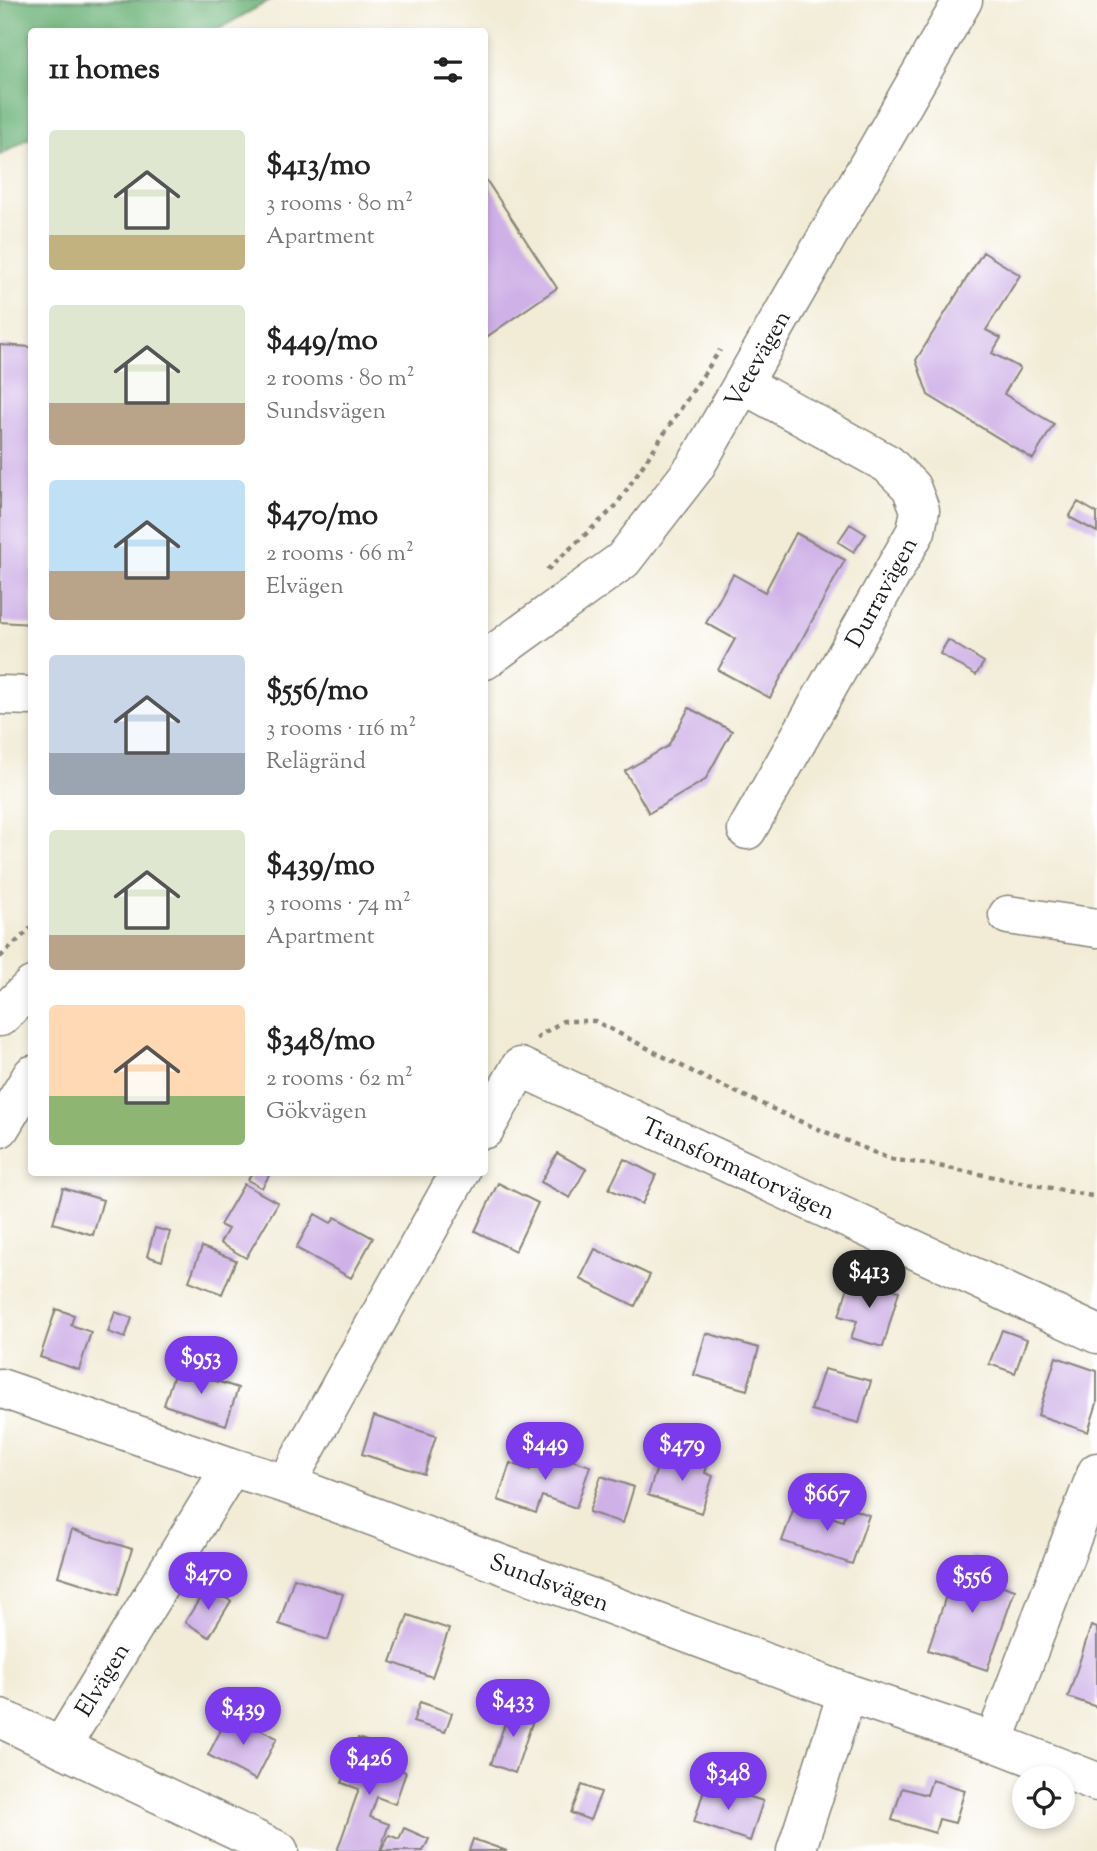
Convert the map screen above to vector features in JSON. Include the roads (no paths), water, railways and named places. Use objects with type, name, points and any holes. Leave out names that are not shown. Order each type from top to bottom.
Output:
[{"type":"street","name":"Vetevägen","points":[[488,658],[623,559],[695,467],[962,0]]},
{"type":"street","name":"Durravägen","points":[[743,384],[888,464],[911,487],[920,510],[916,531],[747,830]]},
{"type":"street","points":[[0,695],[28,696]]},
{"type":"street","points":[[1008,915],[1097,928]]},
{"type":"street","points":[[0,1017],[28,990]]},
{"type":"street","name":"Transformatorvägen","points":[[488,1124],[520,1067],[1097,1334]]},
{"type":"street","points":[[0,1128],[28,1082]]},
{"type":"street","points":[[286,1484],[458,1176]]},
{"type":"street","name":"Sundsvägen","points":[[0,1388],[286,1484],[847,1693],[994,1742],[1097,1782]]},
{"type":"street","name":"Elvägen","points":[[61,1747],[230,1467]]},
{"type":"street","points":[[994,1742],[1097,1472]]},
{"type":"street","points":[[796,1851],[847,1693]]},
{"type":"street","points":[[0,1718],[279,1851]]}]
